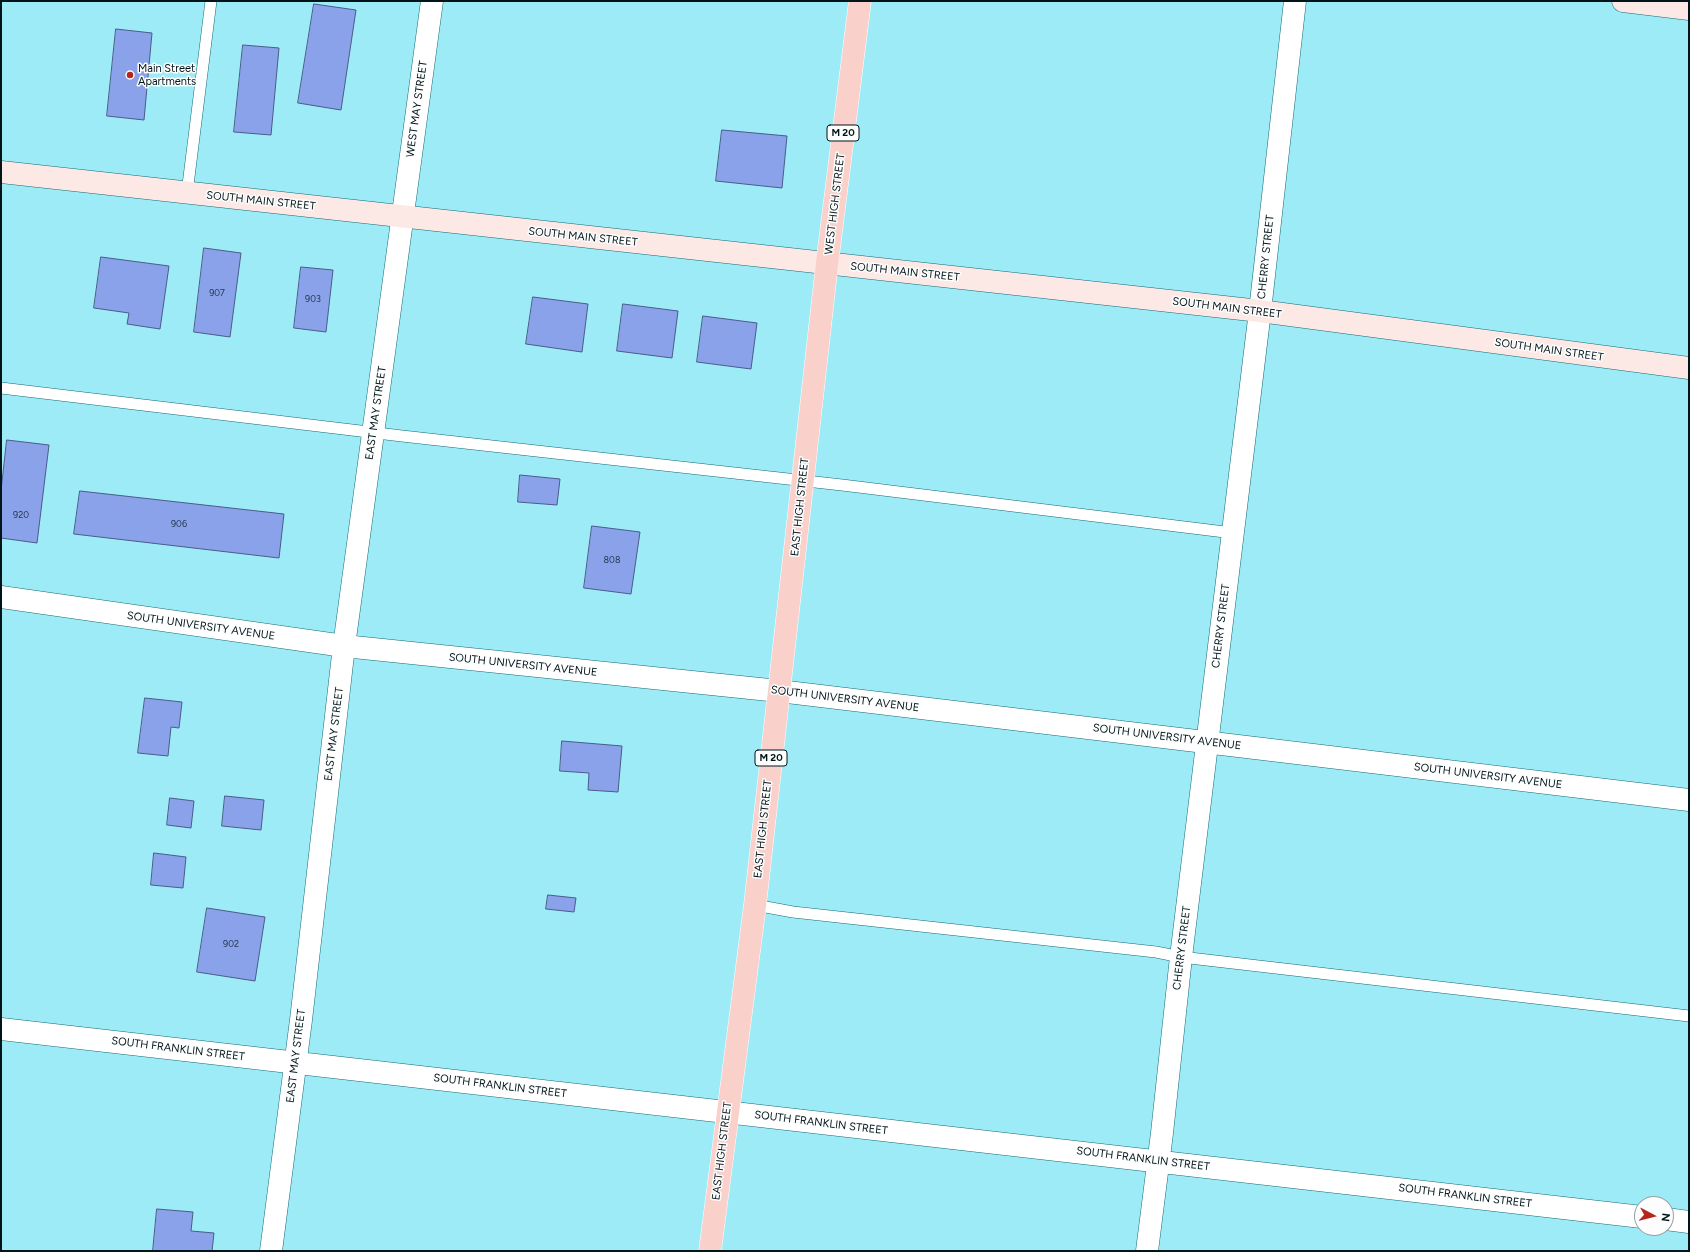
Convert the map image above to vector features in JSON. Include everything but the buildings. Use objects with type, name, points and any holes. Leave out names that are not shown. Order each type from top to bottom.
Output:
[{"type":"main road","name":"WEST HIGH STREET","points":[[827,264],[860,1]]},
{"type":"main road","name":"EAST HIGH STREET","points":[[710,1251],[755,905],[827,264]]},
{"type":"street","name":"WEST MAY STREET","points":[[403,217],[432,1]]},
{"type":"street","name":"CHERRY STREET","points":[[1147,1251],[1180,957],[1260,311],[1295,1]]},
{"type":"street","points":[[1623,1],[1689,10]]},
{"type":"street","name":"SOUTH MAIN STREET","points":[[1,172],[1260,311],[1689,368]]},
{"type":"street","name":"EAST MAY STREET","points":[[270,1251],[296,1062],[344,646],[403,217]]},
{"type":"street","name":"SOUTH UNIVERSITY AVENUE","points":[[1,598],[344,646],[779,691],[1689,800]]},
{"type":"street","name":"SOUTH FRANKLIN STREET","points":[[1,1029],[1634,1216]]},
{"type":"street","points":[[1674,1220],[1689,1222]]},
{"type":"lane","points":[[188,193],[211,1]]},
{"type":"lane","points":[[1,388],[374,432],[803,480],[1233,533]]},
{"type":"lane","points":[[755,905],[793,912],[1156,952],[1180,957],[1689,1016]]},
{"type":"place","name":"Main Street Apartments","points":[[130,75]]}]
